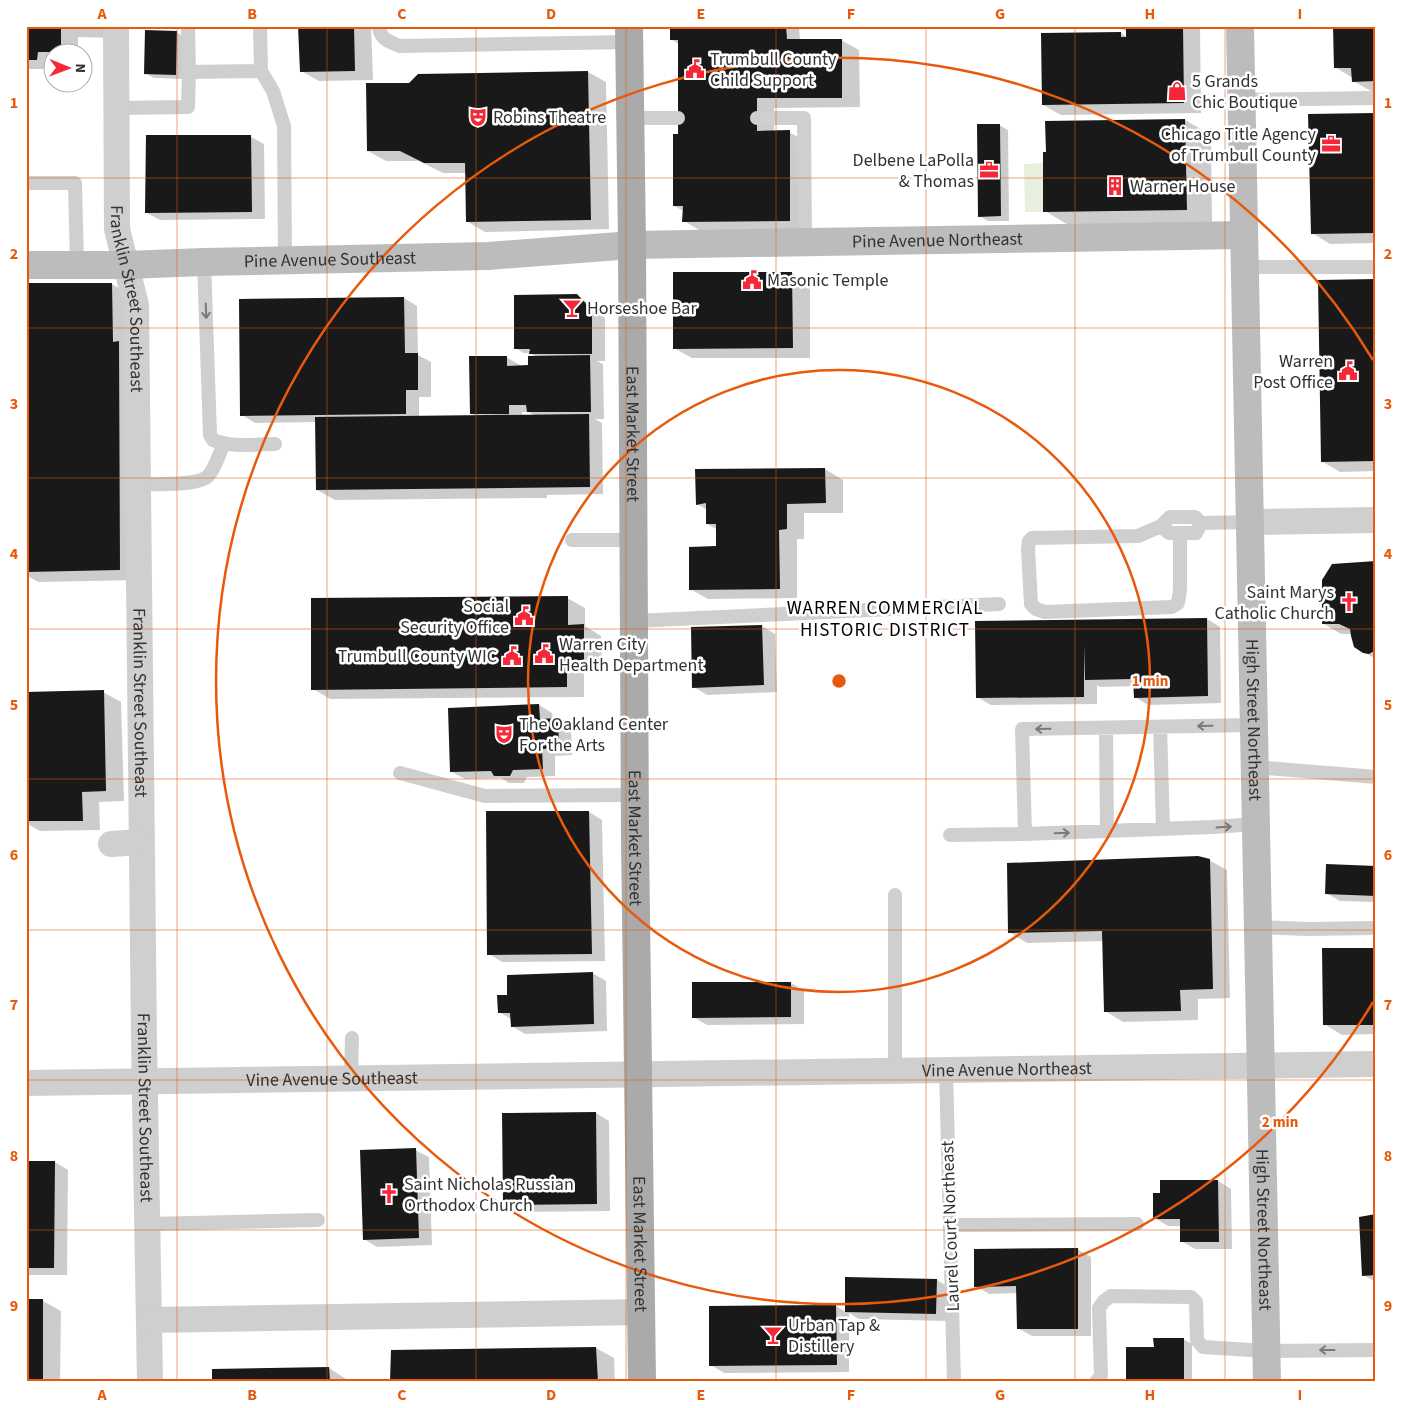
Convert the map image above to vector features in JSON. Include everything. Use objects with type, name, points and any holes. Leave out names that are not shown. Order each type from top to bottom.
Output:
[{"type":"main road","name":"East Market Street","points":[[629,34],[642,1382]]},
{"type":"street","name":"Franklin Street Southeast","points":[[116,26],[118,229],[136,305],[144,1080],[150,1382]]},
{"type":"street","name":"High Street Northeast","points":[[1240,26],[1267,1382]]},
{"type":"street","name":"Pine Avenue Northeast","points":[[632,245],[1244,235]]},
{"type":"street","name":"Pine Avenue Southeast","points":[[26,265],[126,265],[488,256],[632,245]]},
{"type":"street","points":[[1250,522],[1376,520]]},
{"type":"street","points":[[111,844],[141,842]]},
{"type":"street","name":"Vine Avenue Northeast","points":[[639,1075],[1376,1064]]},
{"type":"street","name":"Vine Avenue Southeast","points":[[26,1083],[639,1075]]},
{"type":"street","points":[[150,1320],[642,1312]]},
{"type":"lane","points":[[117,108],[188,107],[188,26]]},
{"type":"lane","points":[[260,26],[261,70],[273,91],[284,126],[285,260]]},
{"type":"lane","points":[[378,26],[379,31],[386,40],[400,46],[629,34]]},
{"type":"lane","points":[[188,72],[261,70]]},
{"type":"lane","points":[[1242,100],[1376,98]]},
{"type":"lane","points":[[630,118],[678,118]]},
{"type":"lane","points":[[757,118],[804,118],[805,242]]},
{"type":"lane","points":[[26,183],[76,183],[77,265]]},
{"type":"lane","points":[[204,262],[210,435],[213,440],[224,443],[274,444]]},
{"type":"lane","points":[[1245,267],[1376,268]]},
{"type":"lane","points":[[138,484],[181,483],[204,480],[210,474],[224,443]]},
{"type":"lane","points":[[1180,533],[1180,590],[1178,604],[1172,607],[1045,612],[1036,609],[1030,604],[1028,549],[1029,541],[1032,538],[1138,536],[1161,526],[1170,517],[1195,517],[1201,523],[1250,522]]},
{"type":"lane","points":[[1161,526],[1169,534],[1196,533],[1201,523]]},
{"type":"lane","points":[[572,540],[634,540]]},
{"type":"lane","points":[[634,621],[998,604]]},
{"type":"lane","points":[[1025,834],[1022,729],[1254,725]]},
{"type":"lane","points":[[1160,726],[1163,829]]},
{"type":"lane","points":[[1106,728],[1107,831]]},
{"type":"lane","points":[[1255,767],[1376,778]]},
{"type":"lane","points":[[400,773],[485,796],[635,795]]},
{"type":"lane","points":[[950,835],[1025,834],[1256,824]]},
{"type":"lane","points":[[895,895],[895,1071]]},
{"type":"lane","points":[[1258,927],[1376,928]]},
{"type":"lane","points":[[351,1078],[352,1038]]},
{"type":"lane","name":"Laurel Court Northeast","points":[[946,1070],[954,1382]]},
{"type":"lane","points":[[147,1224],[318,1220]]},
{"type":"lane","points":[[950,1225],[1137,1224]]},
{"type":"lane","points":[[1096,1382],[1101,1376],[1099,1308],[1111,1296],[1191,1297],[1196,1302],[1197,1340],[1203,1347],[1266,1351],[1376,1350]]},
{"type":"green space","points":[[1043,163],[1043,212],[1025,212],[1024,164]]},
{"type":"building","points":[[26,26],[61,26],[61,42],[42,42],[42,52],[38,52],[37,60],[26,60]]},
{"type":"building","points":[[298,26],[354,26],[355,71],[300,72]]},
{"type":"building","points":[[670,26],[786,26],[787,39],[842,39],[842,98],[757,98],[757,131],[790,130],[790,221],[682,222],[683,206],[673,206],[673,134],[678,134],[678,40],[670,40]]},
{"type":"building","points":[[1126,26],[1183,26],[1184,103],[1042,105],[1041,33],[1121,32],[1121,37],[1126,37]]},
{"type":"building","points":[[1333,26],[1376,26],[1376,81],[1352,82],[1351,68],[1334,68]]},
{"type":"building","points":[[145,30],[177,31],[176,75],[144,74]]},
{"type":"building","name":"Robins Theatre","points":[[588,71],[591,220],[466,222],[465,163],[424,163],[400,151],[367,151],[366,83],[409,83],[418,74]]},
{"type":"building","points":[[1376,113],[1376,233],[1311,234],[1308,114]]},
{"type":"building","name":"Warner House","points":[[1185,119],[1187,210],[1043,212],[1043,152],[1046,152],[1045,121]]},
{"type":"building","name":"Delbene LaPolla & Thomas","points":[[977,124],[1000,124],[1001,216],[978,217]]},
{"type":"building","points":[[146,135],[251,135],[252,212],[145,213]]},
{"type":"building","points":[[673,272],[792,272],[793,348],[673,349]]},
{"type":"building","name":"Warren Post Office","points":[[1376,279],[1376,461],[1321,462],[1318,280]]},
{"type":"building","points":[[26,283],[112,283],[113,342],[119,341],[120,570],[26,572]]},
{"type":"building","points":[[577,294],[592,310],[592,354],[529,354],[530,349],[514,349],[514,295]]},
{"type":"building","points":[[404,297],[405,353],[418,353],[418,390],[406,390],[406,414],[240,416],[239,299]]},
{"type":"building","points":[[590,355],[591,412],[527,412],[526,405],[509,405],[509,414],[470,414],[469,356],[507,356],[507,366],[528,365],[528,356]]},
{"type":"building","points":[[589,414],[590,487],[316,490],[315,417]]},
{"type":"building","points":[[825,468],[826,503],[787,504],[787,529],[779,530],[780,589],[689,590],[689,547],[716,546],[716,524],[706,524],[706,503],[696,505],[695,469]]},
{"type":"building","name":"Saint Marys Catholic Church","points":[[1376,561],[1376,650],[1369,654],[1363,653],[1354,647],[1350,629],[1339,624],[1322,624],[1322,580],[1332,564]]},
{"type":"building","points":[[568,596],[568,625],[584,624],[584,660],[567,660],[567,687],[311,690],[311,598]]},
{"type":"building","points":[[1207,618],[1208,696],[1134,698],[1133,679],[1085,680],[1084,645],[1084,697],[976,698],[975,621]]},
{"type":"building","points":[[762,625],[764,685],[692,688],[691,627]]},
{"type":"building","points":[[104,690],[106,791],[82,792],[83,821],[26,821],[26,692]]},
{"type":"building","name":"The Oakland Center For the Arts","points":[[539,704],[540,719],[558,718],[559,748],[542,749],[543,769],[513,770],[510,776],[494,776],[491,771],[450,772],[448,708]]},
{"type":"building","points":[[486,811],[589,811],[592,954],[487,955]]},
{"type":"building","points":[[1198,856],[1210,859],[1213,989],[1180,990],[1181,1011],[1104,1012],[1102,931],[1008,933],[1007,863]]},
{"type":"building","points":[[1326,864],[1376,866],[1376,896],[1325,894]]},
{"type":"building","points":[[1322,948],[1376,948],[1376,1025],[1323,1025]]},
{"type":"building","points":[[593,972],[594,1024],[511,1027],[510,1013],[498,1013],[497,995],[507,995],[507,975]]},
{"type":"building","points":[[692,982],[791,982],[791,1017],[692,1018]]},
{"type":"building","points":[[596,1112],[597,1204],[503,1205],[502,1113]]},
{"type":"building","name":"Saint Nicholas Russian Orthodox Church","points":[[416,1148],[419,1238],[363,1240],[360,1150]]},
{"type":"building","points":[[26,1161],[55,1161],[54,1268],[26,1268]]},
{"type":"building","points":[[1160,1180],[1218,1180],[1219,1242],[1180,1242],[1180,1219],[1153,1219],[1153,1193],[1160,1193]]},
{"type":"building","points":[[1376,1214],[1376,1275],[1362,1276],[1359,1217]]},
{"type":"building","points":[[1078,1248],[1078,1329],[1017,1329],[1016,1286],[974,1287],[974,1249]]},
{"type":"building","points":[[845,1277],[937,1279],[936,1314],[845,1312]]},
{"type":"building","points":[[26,1299],[43,1299],[43,1382],[26,1382]]},
{"type":"building","name":"Urban Tap & Distillery","points":[[836,1305],[837,1365],[709,1366],[709,1306]]},
{"type":"building","points":[[1153,1338],[1184,1338],[1184,1382],[1126,1382],[1126,1347],[1154,1347]]},
{"type":"building","points":[[596,1347],[598,1382],[390,1382],[391,1350]]},
{"type":"building","points":[[329,1367],[330,1382],[212,1382],[212,1369]]},
{"type":"place","name":"Trumbull County Child Support","points":[[695,69]]},
{"type":"place","name":"5 Grands Chic Boutique","points":[[1177,91]]},
{"type":"place","name":"Robins Theatre","points":[[478,117]]},
{"type":"place","name":"Chicago Title Agency of Trumbull County","points":[[1331,144]]},
{"type":"place","name":"Delbene LaPolla & Thomas","points":[[989,170]]},
{"type":"place","name":"Warner House","points":[[1115,186]]},
{"type":"place","name":"Masonic Temple","points":[[752,280]]},
{"type":"place","name":"Horseshoe Bar","points":[[572,308]]},
{"type":"place","name":"Warren Post Office","points":[[1348,371]]},
{"type":"place","name":"Saint Marys Catholic Church","points":[[1349,602]]},
{"type":"place","name":"Social Security Office","points":[[524,616]]},
{"type":"place","name":"Warren City Health Department","points":[[544,654]]},
{"type":"place","name":"Trumbull County WIC","points":[[512,656]]},
{"type":"place","name":"The Oakland Center For the Arts","points":[[504,734]]},
{"type":"place","name":"Saint Nicholas Russian Orthodox Church","points":[[389,1194]]},
{"type":"place","name":"Urban Tap & Distillery","points":[[773,1335]]},
{"type":"district","name":"WARREN COMMERCIAL HISTORIC DISTRICT","points":[[885,618]]}]
